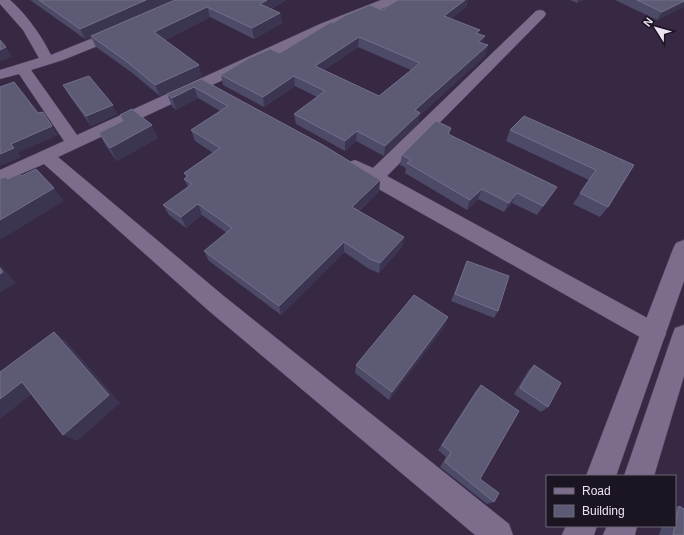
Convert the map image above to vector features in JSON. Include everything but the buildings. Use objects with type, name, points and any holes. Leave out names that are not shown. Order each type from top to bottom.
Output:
[{"type":"street","points":[[7,1],[42,49],[47,60]]},
{"type":"street","points":[[0,177],[75,144],[325,26],[382,1]]},
{"type":"street","points":[[374,178],[540,14]]},
{"type":"street","points":[[0,75],[47,60],[134,25]]},
{"type":"street","points":[[22,67],[75,144]]},
{"type":"street","points":[[204,83],[224,94]]},
{"type":"street","points":[[46,156],[218,304],[498,535]]},
{"type":"street","points":[[342,159],[654,334]]},
{"type":"street","points":[[601,475],[684,249]]},
{"type":"street","points":[[639,475],[684,336]]}]
